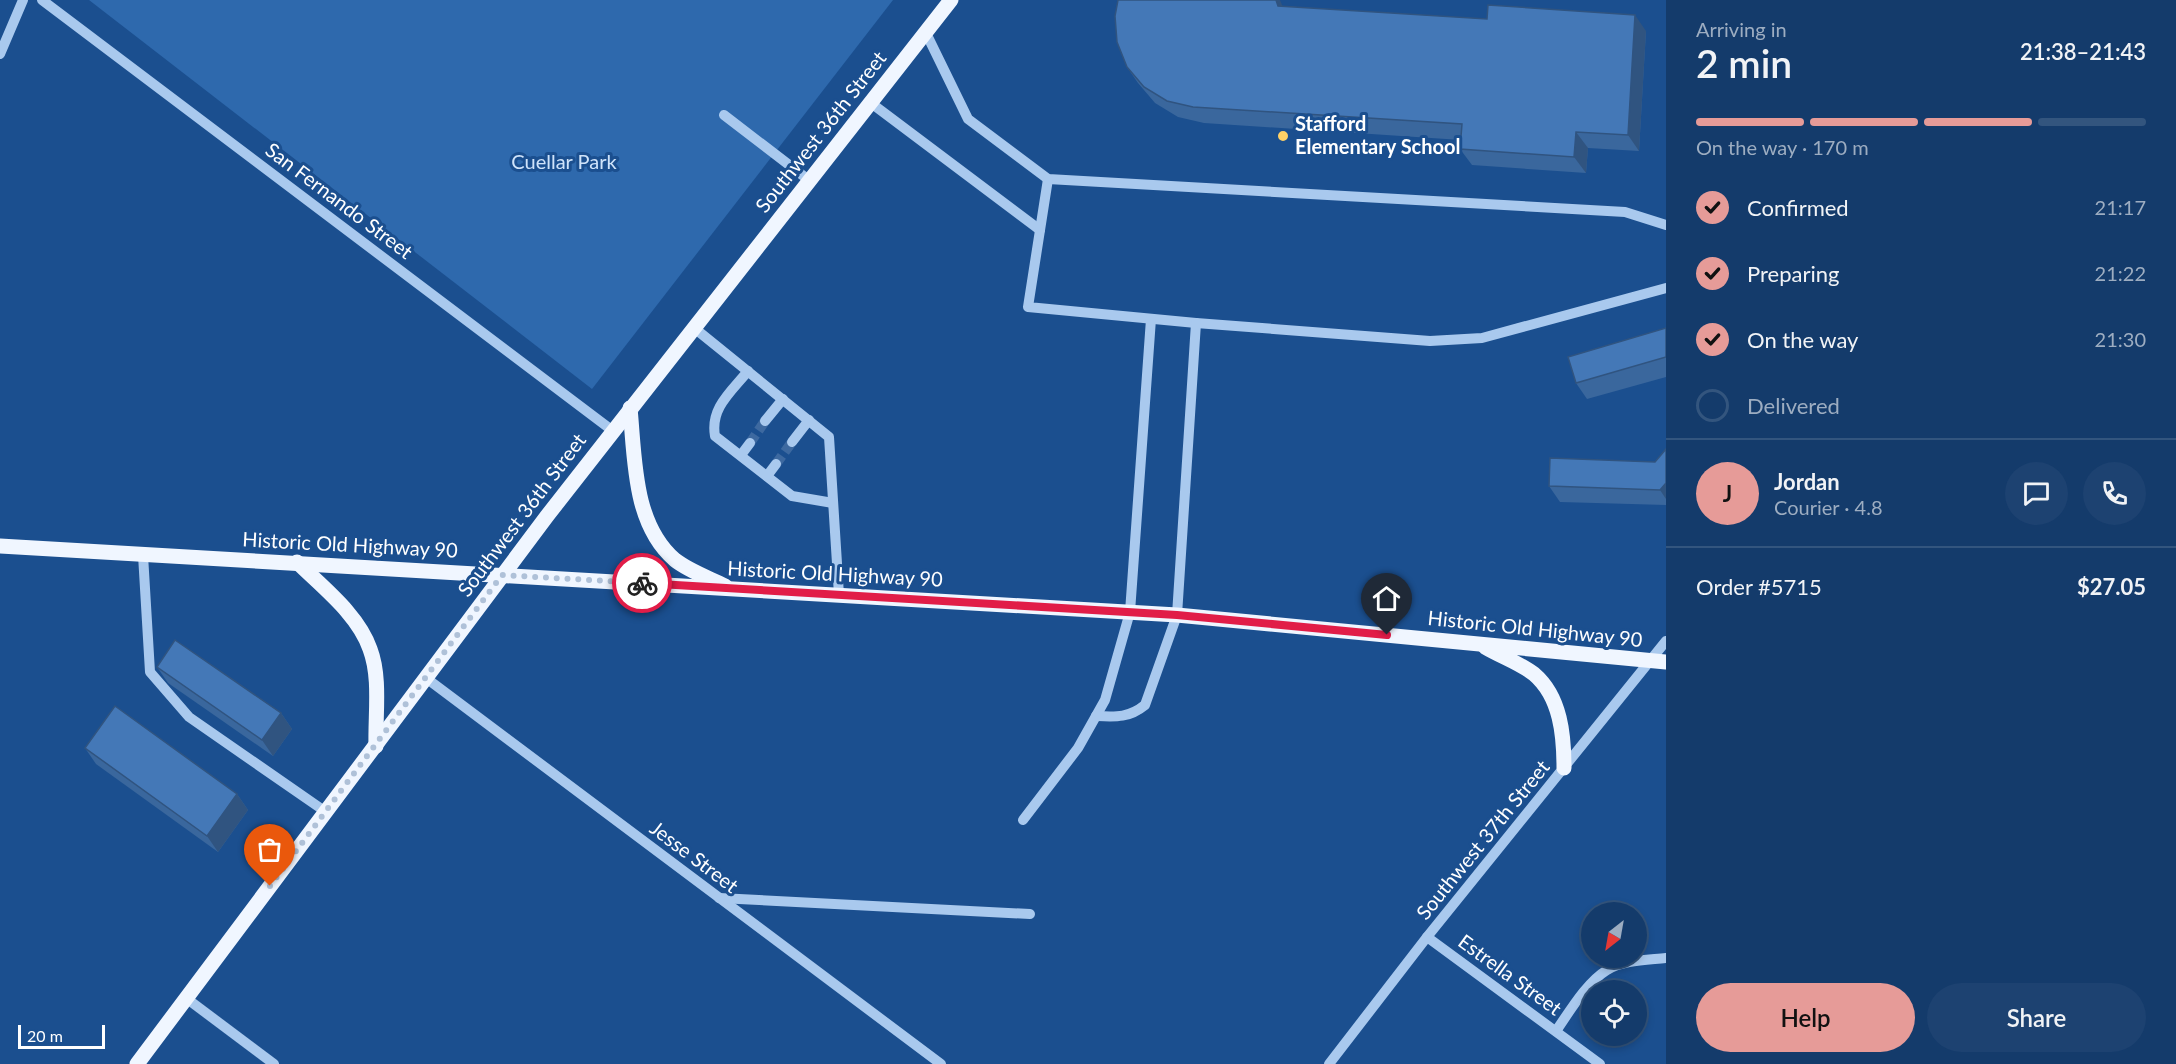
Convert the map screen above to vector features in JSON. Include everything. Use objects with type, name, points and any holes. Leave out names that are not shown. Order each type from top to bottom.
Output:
[{"type":"main road","name":"Southwest 36th Street","points":[[136,1064],[613,430],[951,0]]},
{"type":"main road","points":[[630,408],[635,468],[644,511],[653,534],[676,560],[730,589]]},
{"type":"main road","name":"Historic Old Highway 90","points":[[0,546],[1177,615],[1659,662]]},
{"type":"main road","points":[[297,562],[353,619],[370,648],[375,675],[375,746]]},
{"type":"main road","points":[[1480,644],[1534,675],[1552,699],[1564,734],[1564,768]]},
{"type":"street","points":[[0,54],[23,0]]},
{"type":"street","name":"San Fernando Street","points":[[42,0],[613,430]]},
{"type":"street","points":[[926,33],[968,119],[1048,179],[1625,212],[1666,225]]},
{"type":"street","points":[[871,103],[1040,230]]},
{"type":"street","points":[[724,115],[810,181]]},
{"type":"street","points":[[1048,179],[1028,307],[1196,324],[1430,341],[1482,338],[1666,288]]},
{"type":"street","points":[[1023,820],[1078,748],[1105,700],[1130,612],[1151,319]]},
{"type":"street","points":[[1096,716],[1119,717],[1134,714],[1145,705],[1177,615],[1196,324]]},
{"type":"street","points":[[693,327],[829,437],[839,595]]},
{"type":"street","points":[[748,371],[717,409],[712,422],[715,436],[792,496],[833,503]]},
{"type":"street","points":[[765,422],[783,399]]},
{"type":"street","points":[[792,442],[809,420]]},
{"type":"street","points":[[741,455],[750,442]]},
{"type":"street","points":[[767,476],[776,464]]},
{"type":"street","points":[[143,555],[150,672],[189,717],[326,812]]},
{"type":"street","name":"Southwest 37th Street","points":[[1329,1064],[1564,768],[1659,662],[1666,641]]},
{"type":"street","name":"Jesse Street","points":[[426,678],[941,1064]]},
{"type":"street","points":[[719,898],[1030,914]]},
{"type":"street","name":"Estrella Street","points":[[1428,937],[1600,1064]]},
{"type":"street","points":[[1556,1031],[1581,996],[1607,969],[1637,961],[1666,958]]},
{"type":"street","points":[[186,998],[274,1064]]},
{"type":"green space","name":"Cuellar Park","points":[[89,0],[893,0],[592,389]]},
{"type":"building","points":[[1118,0],[1276,0],[1278,6],[1487,19],[1488,5],[1635,15],[1628,135],[1576,132],[1574,157],[1460,149],[1462,124],[1193,107],[1167,101],[1144,87],[1127,67],[1117,42],[1115,16]]},
{"type":"building","points":[[1666,328],[1666,357],[1576,383],[1568,357]]},
{"type":"building","points":[[1666,449],[1666,483],[1660,490],[1549,486],[1550,458],[1655,462]]},
{"type":"building","points":[[175,640],[281,713],[262,740],[157,667]]},
{"type":"building","points":[[115,706],[237,794],[207,836],[85,748]]},
{"type":"tunnel","points":[[750,443],[765,421]]},
{"type":"tunnel","points":[[776,464],[792,442]]},
{"type":"way so far","points":[[270,886],[502,575],[642,583]]},
{"type":"place","name":"Stafford Elementary School","points":[[1283,136]]},
{"type":"route","points":[[642,583],[1177,615],[1387,635]]}]
